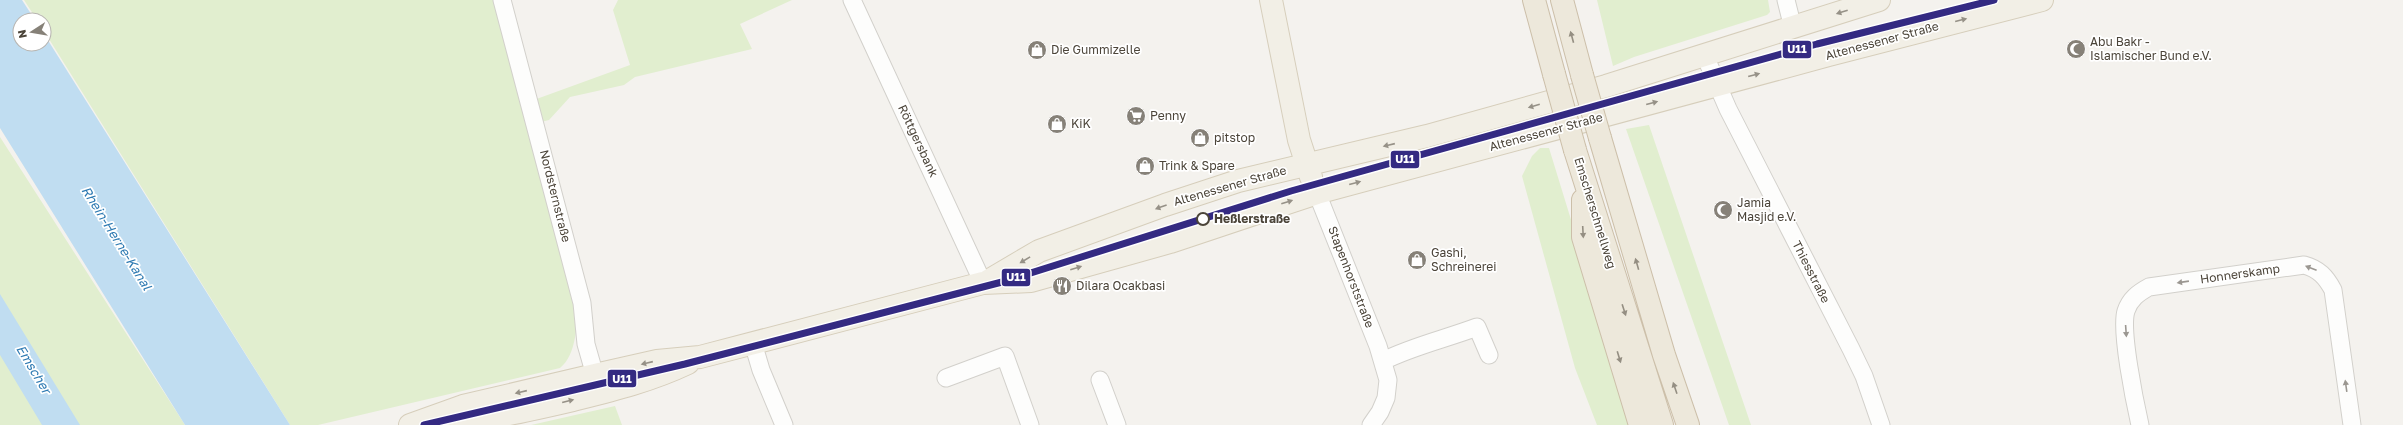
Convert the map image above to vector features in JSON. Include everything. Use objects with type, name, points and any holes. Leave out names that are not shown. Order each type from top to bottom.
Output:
[{"type":"highway","name":"Emscherschnellweg","points":[[1534,0],[1583,179],[1662,425]]},
{"type":"highway","points":[[1562,0],[1600,138],[1664,354],[1688,425]]},
{"type":"highway","points":[[1583,179],[1583,236],[1640,425]]},
{"type":"main road","points":[[1271,0],[1299,140],[1317,193]]},
{"type":"main road","name":"Altenessener Straße","points":[[983,283],[1039,251],[1207,192],[1306,164],[1427,136],[1705,56],[1879,0]]},
{"type":"main road","name":"Altenessener Straße","points":[[412,424],[476,421],[598,384],[657,361],[700,358],[983,283],[1031,281],[1170,242],[1317,193],[1716,85],[2042,0]]},
{"type":"street","name":"Nordsternstraße","points":[[502,0],[582,303],[586,344],[598,384]]},
{"type":"street","name":"Röttgersbank","points":[[852,0],[983,283]]},
{"type":"street","points":[[1786,0],[1793,28]]},
{"type":"street","name":"Thiesstraße","points":[[1705,56],[1716,85],[1864,376],[1881,425]]},
{"type":"street","name":"Stapenhorststraße","points":[[1317,193],[1383,361],[1388,380],[1386,398],[1380,412],[1371,425]]},
{"type":"street","name":"Honnerskamp","points":[[2140,425],[2132,389],[2126,328],[2126,312],[2135,295],[2149,287],[2304,265],[2318,270],[2327,277],[2333,290],[2352,425]]},
{"type":"street","points":[[1383,361],[1425,343],[1443,340],[1477,328],[1489,355]]},
{"type":"street","points":[[753,344],[761,370],[784,425]]},
{"type":"street","points":[[946,378],[1004,356],[1030,425]]},
{"type":"street","points":[[1100,380],[1117,425]]},
{"type":"green space","points":[[24,0],[500,0],[578,302],[575,338],[570,355],[566,362],[560,368],[318,425],[290,425],[52,44],[52,12],[32,12]]},
{"type":"green space","points":[[618,0],[792,0],[740,24],[752,49],[635,77],[624,85],[570,97],[549,120],[537,123],[531,101],[630,65],[613,10]]},
{"type":"green space","points":[[1597,0],[1768,0],[1770,12],[1767,15],[1634,57],[1613,66]]},
{"type":"green space","points":[[1649,125],[1751,425],[1729,425],[1626,129]]},
{"type":"green space","points":[[0,137],[185,425],[0,425]]},
{"type":"green space","points":[[1540,148],[1549,148],[1634,425],[1597,425],[1575,368],[1522,176],[1532,156]]},
{"type":"green space","points":[[615,406],[622,425],[531,425]]},
{"type":"water","name":"Rhein-Herne-Kanal","points":[[0,0],[22,0],[30,12],[12,12],[12,52],[52,52],[52,47],[290,425],[185,425],[0,128]]},
{"type":"water","name":"Emscher","points":[[0,294],[80,425],[42,425],[0,355]]},
{"type":"transit line","name":"U11","points":[[424,425],[685,364],[1002,282],[1291,191],[1817,44],[1994,0]]},
{"type":"place","name":"Abu Bakr - Islamischer Bund e.V.","points":[[2076,49]]},
{"type":"place","name":"Die Gummizelle","points":[[1037,50]]},
{"type":"place","name":"Penny","points":[[1136,116]]},
{"type":"place","name":"KiK","points":[[1057,124]]},
{"type":"place","name":"pitstop","points":[[1200,138]]},
{"type":"place","name":"Trink & Spare","points":[[1145,166]]},
{"type":"place","name":"Jamia Masjid e.V.","points":[[1723,210]]},
{"type":"place","name":"Heßlerstraße","points":[[1203,219]]},
{"type":"place","name":"Gashi, Schreinerei","points":[[1417,260]]},
{"type":"place","name":"Dilara Ocakbasi","points":[[1062,286]]}]
